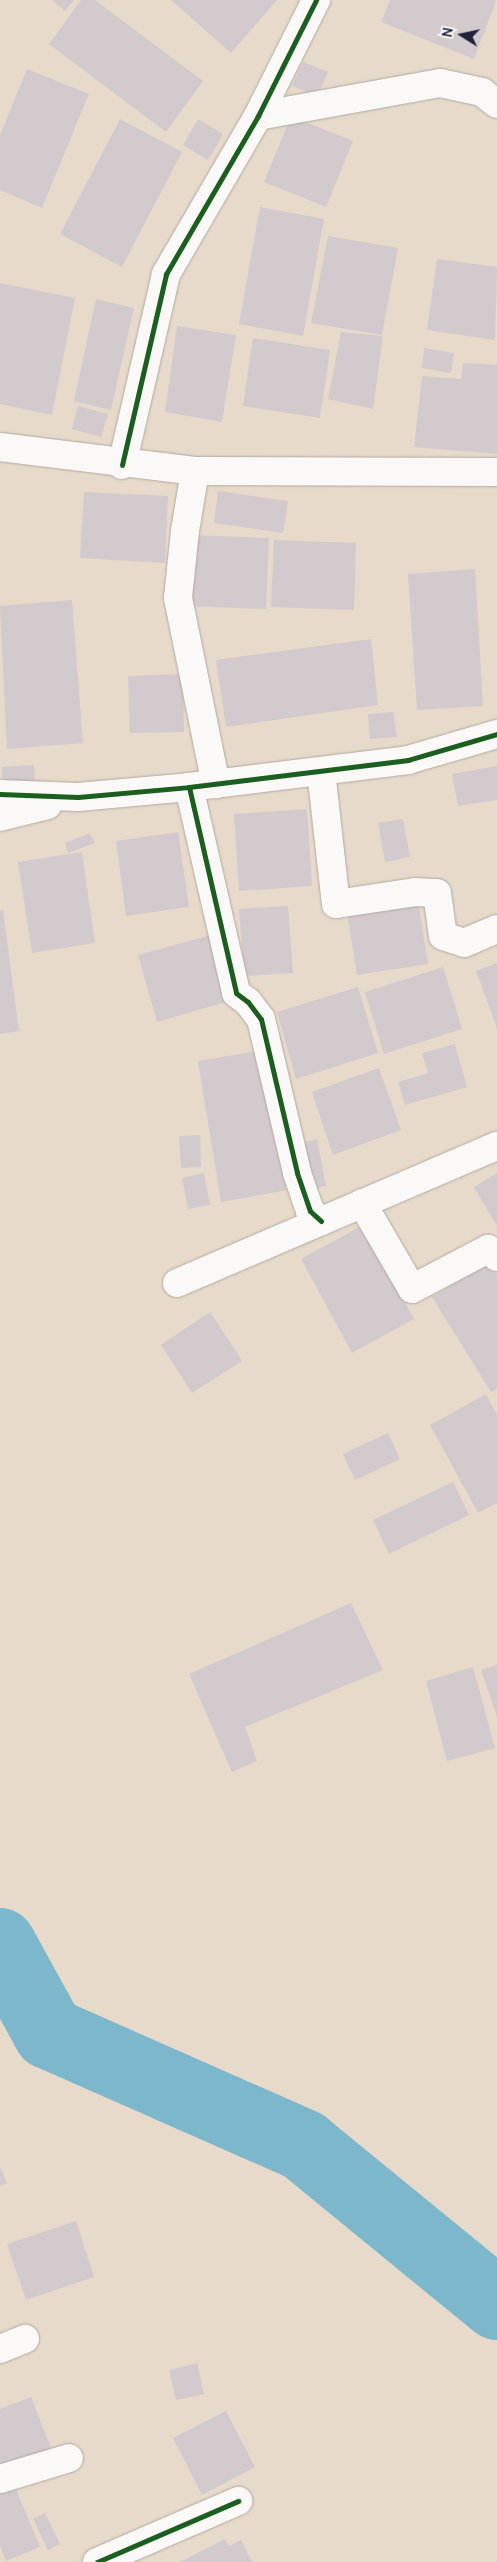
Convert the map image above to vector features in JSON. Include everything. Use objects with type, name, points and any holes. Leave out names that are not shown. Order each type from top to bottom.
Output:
[{"type":"street","points":[[122,465],[166,274],[258,116],[316,0]]},
{"type":"street","points":[[258,116],[440,83],[482,92],[497,104]]},
{"type":"street","points":[[0,447],[122,465],[195,471],[497,472]]},
{"type":"street","points":[[195,471],[185,531],[178,598],[216,784]]},
{"type":"street","points":[[0,794],[78,797],[216,784],[408,760],[497,734]]},
{"type":"street","points":[[321,771],[336,904],[415,892],[437,893],[444,936],[464,942],[497,929]]},
{"type":"street","points":[[189,787],[236,993],[248,1002],[261,1019],[296,1173],[310,1211],[321,1221]]},
{"type":"street","points":[[0,817],[78,797]]},
{"type":"street","points":[[177,1283],[497,1146]]},
{"type":"street","points":[[362,1203],[412,1289],[488,1249],[497,1257]]},
{"type":"street","points":[[0,2349],[26,2339]]},
{"type":"street","points":[[0,2479],[69,2458]]},
{"type":"street","points":[[97,2562],[238,2501]]},
{"type":"building","points":[[52,0],[74,0],[65,11]]},
{"type":"building","points":[[81,0],[95,0],[203,81],[166,132],[49,44]]},
{"type":"building","points":[[171,0],[277,0],[231,53]]},
{"type":"building","points":[[390,0],[496,1],[474,59],[381,22]]},
{"type":"building","points":[[303,62],[328,72],[318,96],[292,86]]},
{"type":"building","points":[[27,69],[89,94],[42,208],[0,190],[0,135]]},
{"type":"building","points":[[291,116],[353,141],[326,207],[264,182]]},
{"type":"building","points":[[120,119],[182,152],[122,267],[60,234]]},
{"type":"building","points":[[198,119],[223,134],[208,160],[183,145]]},
{"type":"building","points":[[260,207],[324,219],[303,336],[239,324]]},
{"type":"building","points":[[328,236],[398,248],[382,335],[311,323]]},
{"type":"building","points":[[437,259],[497,267],[495,340],[427,330]]},
{"type":"building","points":[[0,283],[75,298],[52,415],[0,404]]},
{"type":"building","points":[[96,299],[134,308],[111,410],[74,401]]},
{"type":"building","points":[[177,326],[236,335],[222,422],[165,412]]},
{"type":"building","points":[[341,332],[383,336],[373,409],[328,399]]},
{"type":"building","points":[[253,338],[330,350],[320,418],[243,406]]},
{"type":"building","points":[[424,348],[454,353],[451,373],[422,368]]},
{"type":"building","points":[[463,363],[497,365],[497,454],[414,447],[422,376],[461,379]]},
{"type":"building","points":[[78,406],[108,414],[101,437],[72,429]]},
{"type":"building","points":[[218,491],[288,501],[283,533],[214,523]]},
{"type":"building","points":[[84,492],[168,496],[165,563],[80,558]]},
{"type":"building","points":[[189,535],[269,538],[266,609],[186,606]]},
{"type":"building","points":[[274,540],[356,543],[354,610],[271,607]]},
{"type":"building","points":[[475,569],[483,706],[417,710],[408,574]]},
{"type":"building","points":[[72,600],[83,743],[7,749],[0,606]]},
{"type":"building","points":[[371,639],[378,705],[226,727],[216,660]]},
{"type":"building","points":[[183,674],[184,732],[130,733],[128,676]]},
{"type":"building","points":[[393,712],[397,737],[370,739],[368,714]]},
{"type":"building","points":[[34,765],[35,787],[3,788],[2,767]]},
{"type":"building","points":[[497,766],[497,800],[458,806],[452,774]]},
{"type":"building","points":[[307,809],[312,886],[239,891],[234,814]]},
{"type":"building","points":[[403,819],[410,857],[385,862],[378,823]]},
{"type":"building","points":[[178,832],[189,907],[126,916],[116,841]]},
{"type":"building","points":[[90,833],[95,843],[68,853],[65,843]]},
{"type":"building","points":[[82,852],[95,943],[32,953],[18,862]]},
{"type":"building","points":[[417,895],[428,964],[357,975],[346,907]]},
{"type":"building","points":[[288,906],[293,973],[244,976],[239,909]]},
{"type":"building","points":[[3,910],[19,1031],[0,1034],[0,911]]},
{"type":"building","points":[[211,935],[229,1001],[157,1022],[138,955]]},
{"type":"building","points":[[497,963],[497,1028],[476,971]]},
{"type":"building","points":[[443,967],[462,1029],[384,1054],[365,992]]},
{"type":"building","points":[[358,987],[378,1053],[296,1079],[277,1012]]},
{"type":"building","points":[[455,1044],[467,1087],[405,1105],[398,1082],[428,1073],[422,1053]]},
{"type":"building","points":[[264,1050],[287,1190],[221,1202],[198,1061]]},
{"type":"building","points":[[379,1068],[401,1130],[333,1155],[312,1092]]},
{"type":"building","points":[[200,1135],[201,1167],[181,1168],[179,1136]]},
{"type":"building","points":[[317,1139],[326,1186],[306,1191],[296,1144]]},
{"type":"building","points":[[204,1173],[210,1205],[188,1209],[182,1178]]},
{"type":"building","points":[[497,1173],[497,1226],[474,1187]]},
{"type":"building","points":[[363,1225],[414,1319],[352,1353],[301,1259]]},
{"type":"building","points":[[489,1262],[497,1275],[497,1389],[491,1392],[432,1297]]},
{"type":"building","points":[[210,1312],[242,1361],[192,1393],[161,1345]]},
{"type":"building","points":[[486,1394],[497,1415],[497,1503],[478,1513],[430,1425]]},
{"type":"building","points":[[388,1433],[400,1459],[355,1480],[343,1454]]},
{"type":"building","points":[[453,1482],[469,1515],[389,1554],[373,1520]]},
{"type":"building","points":[[351,1603],[383,1670],[245,1727],[257,1761],[232,1772],[189,1674]]},
{"type":"building","points":[[497,1665],[497,1716],[481,1670]]},
{"type":"building","points":[[473,1667],[495,1748],[447,1761],[426,1681]]},
{"type":"building","points":[[0,2167],[7,2183],[0,2186]]},
{"type":"building","points":[[76,2221],[94,2277],[26,2300],[7,2244]]},
{"type":"building","points":[[197,2363],[204,2394],[176,2400],[169,2370]]},
{"type":"building","points":[[31,2397],[51,2448],[0,2469],[0,2409]]},
{"type":"building","points":[[226,2411],[255,2467],[202,2495],[173,2438]]},
{"type":"building","points":[[14,2484],[40,2547],[6,2561],[0,2546],[0,2490]]},
{"type":"building","points":[[45,2513],[60,2544],[48,2550],[33,2519]]},
{"type":"building","points":[[225,2539],[229,2546],[241,2540],[252,2562],[180,2562]]},
{"type":"waterway","points":[[0,1944],[49,2033],[303,2145],[497,2304]]},
{"type":"cycle path","points":[[122,465],[166,274],[258,116],[316,0]]},
{"type":"cycle path","points":[[0,794],[78,797],[189,787],[408,760],[497,734]]},
{"type":"cycle path","points":[[189,787],[236,993],[248,1002],[261,1019],[297,1173],[310,1211],[321,1221]]},
{"type":"cycle path","points":[[97,2562],[238,2501]]}]
